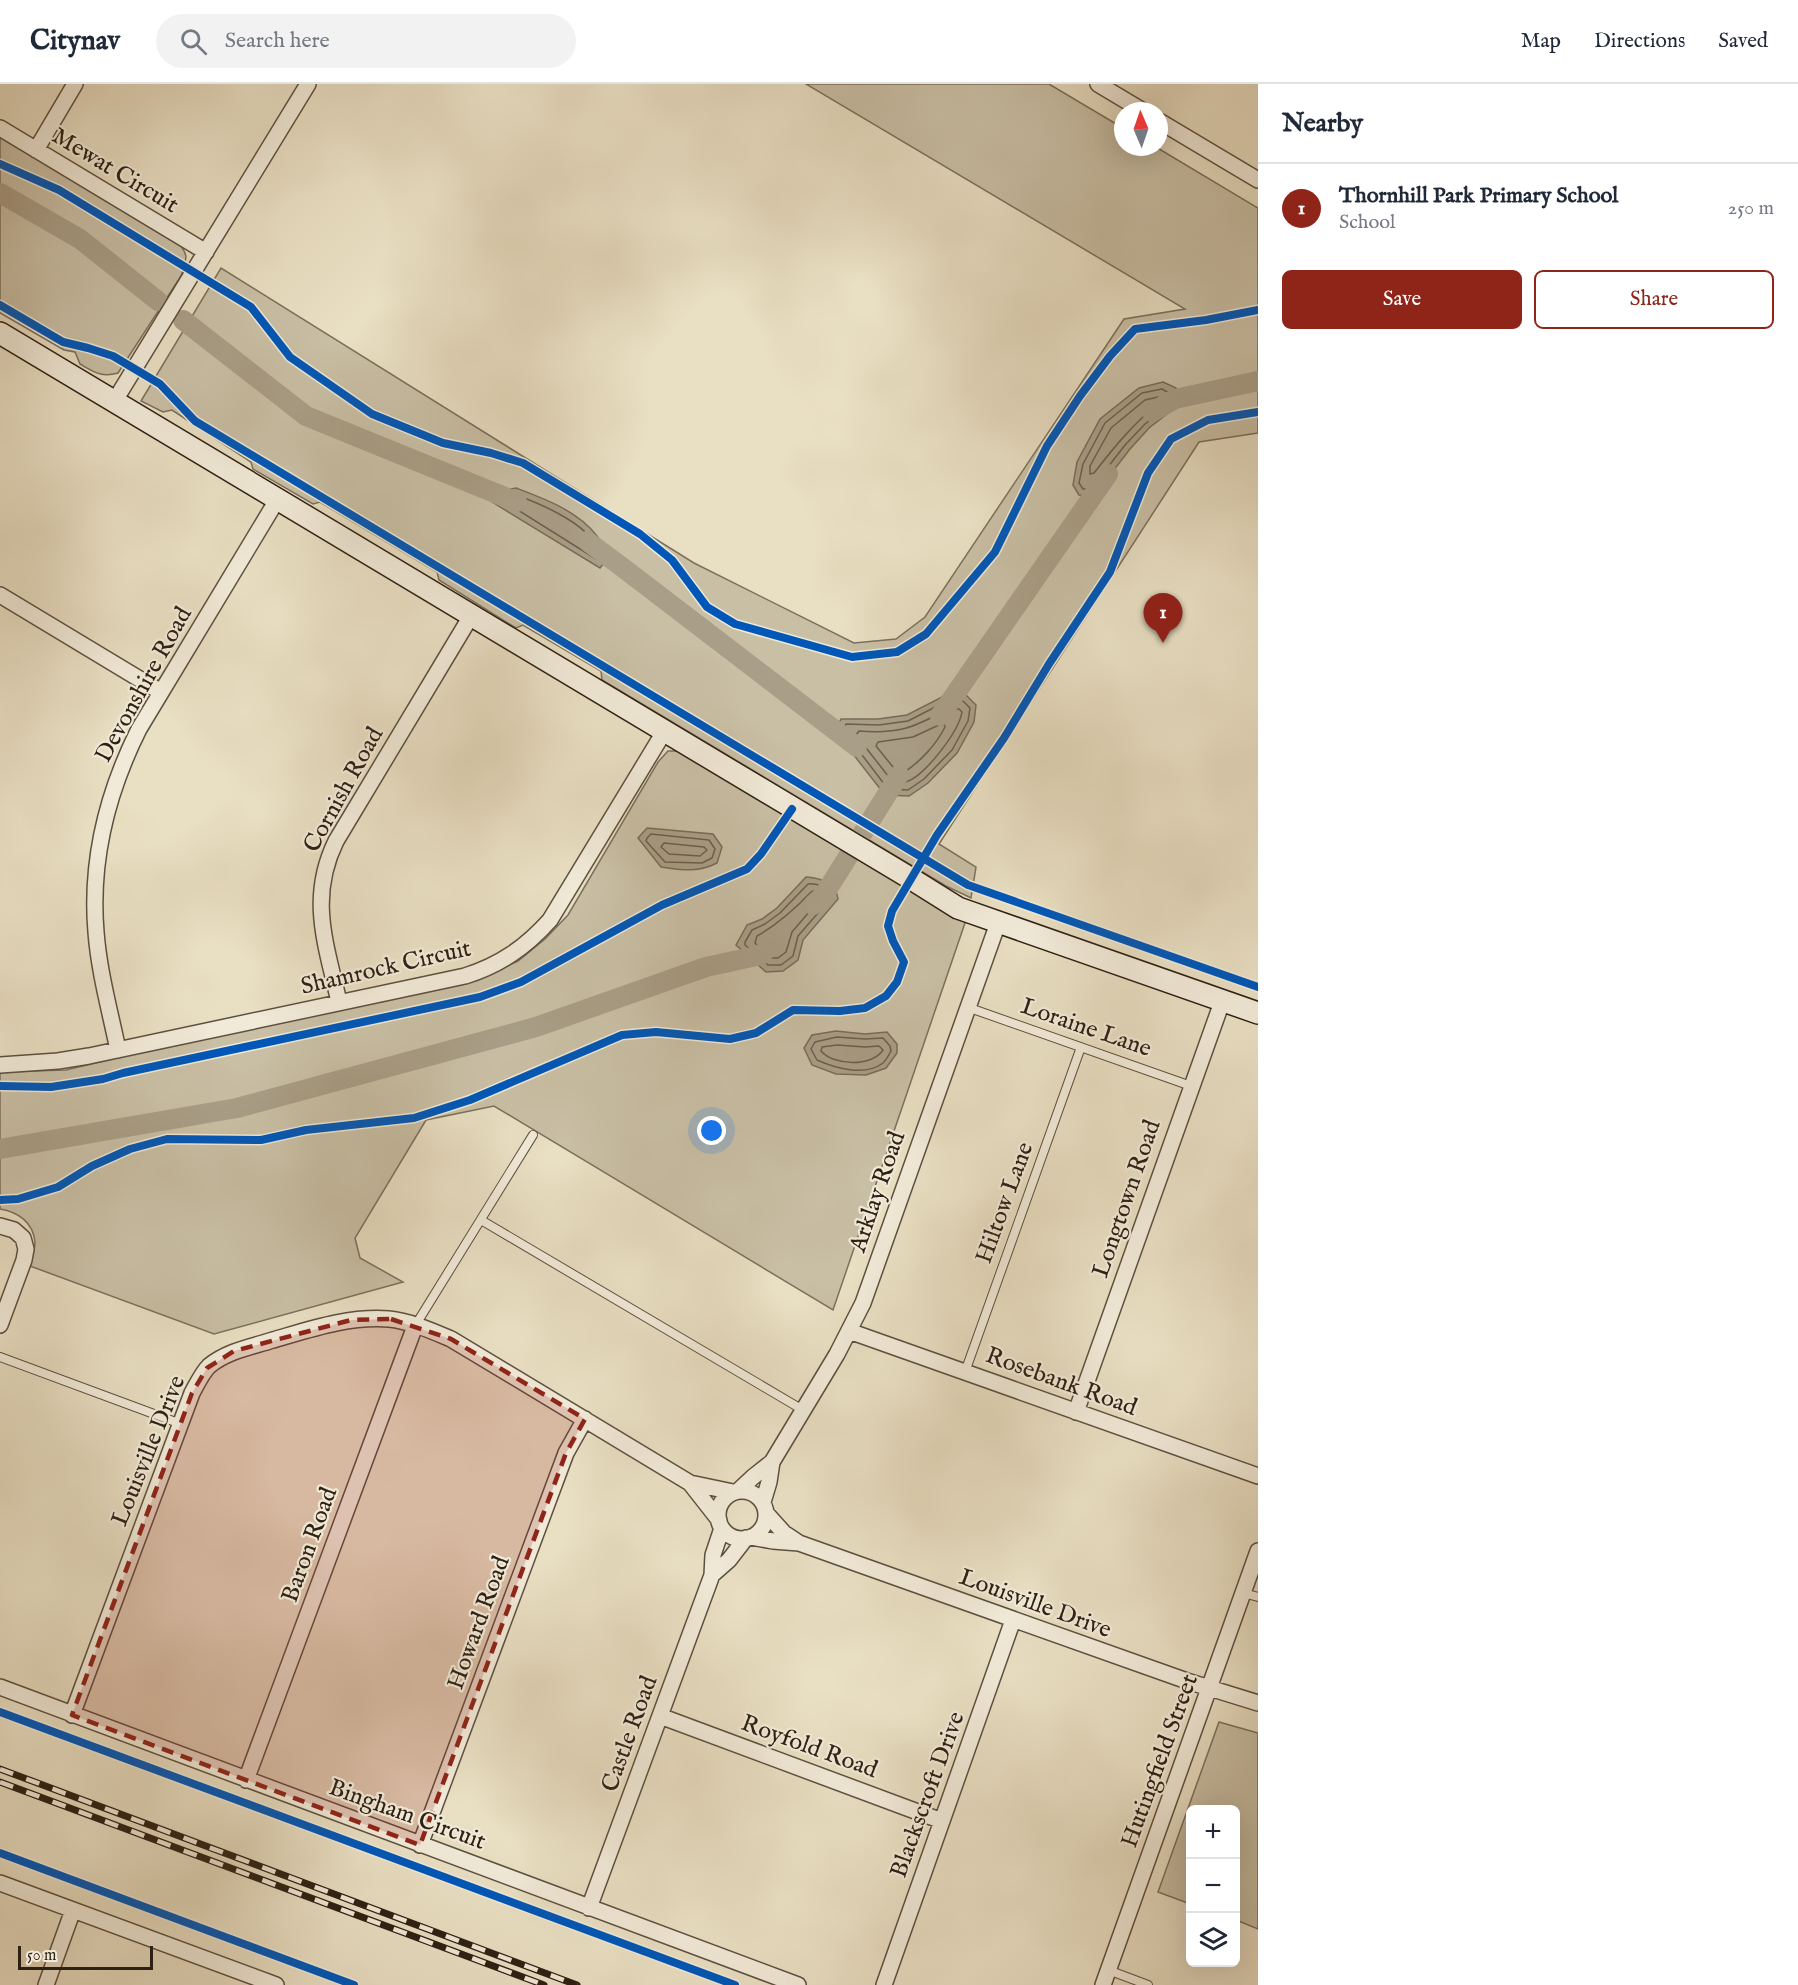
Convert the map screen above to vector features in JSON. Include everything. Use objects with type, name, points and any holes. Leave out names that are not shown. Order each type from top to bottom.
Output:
[{"type":"street","points":[[36,150],[75,84]]},
{"type":"street","points":[[114,402],[308,84]]},
{"type":"street","points":[[1098,84],[1128,102]]},
{"type":"street","points":[[1168,126],[1258,180]]},
{"type":"street","name":"Mewat Circuit","points":[[0,128],[206,252]]},
{"type":"street","points":[[0,333],[958,908],[1258,1013]]},
{"type":"street","name":"Devonshire Road","points":[[118,1050],[98,953],[94,908],[96,870],[103,825],[114,785],[139,729],[277,500]]},
{"type":"street","points":[[0,595],[161,692]]},
{"type":"street","name":"Cornish Road","points":[[339,1002],[321,917],[321,888],[326,863],[336,841],[471,616]]},
{"type":"street","name":"Shamrock Circuit","points":[[0,1065],[58,1061],[118,1050],[482,970],[499,963],[527,944],[550,920],[664,732]]},
{"type":"street","name":"Arklay Road","points":[[736,1492],[772,1462],[863,1303],[998,922]]},
{"type":"street","name":"Longtown Road","points":[[1076,1412],[1222,1002]]},
{"type":"street","points":[[0,1226],[14,1230],[23,1238],[26,1249],[0,1325]]},
{"type":"street","name":"Louisville Drive","points":[[72,1715],[192,1393],[207,1368],[218,1359],[234,1352],[329,1323],[391,1319],[451,1339],[690,1483],[736,1492]]},
{"type":"street","name":"Baron Road","points":[[246,1780],[415,1326]]},
{"type":"street","name":"Rosebank Road","points":[[849,1331],[1258,1476]]},
{"type":"street","name":"Howard Road","points":[[420,1845],[566,1453],[585,1419]]},
{"type":"street","name":"Arklay Road","points":[[764,1508],[772,1462]]},
{"type":"street","name":"Louisville Drive","points":[[690,1483],[720,1524]]},
{"type":"street","points":[[736,1492],[750,1492],[757,1496],[764,1508],[764,1526],[759,1533],[749,1538],[735,1538],[727,1534],[720,1524],[718,1511],[721,1503],[726,1497],[736,1492]]},
{"type":"street","name":"Louisville Drive","points":[[764,1508],[784,1533],[799,1543],[1210,1689],[1258,1703]]},
{"type":"street","name":"Castle Road","points":[[589,1908],[712,1575],[713,1555],[720,1524]]},
{"type":"street","name":"Louisville Drive","points":[[749,1538],[799,1543]]},
{"type":"street","name":"Castle Road","points":[[712,1575],[749,1538]]},
{"type":"street","name":"Hutingfield Street","points":[[1105,1978],[1210,1689],[1251,1595],[1258,1551]]},
{"type":"street","name":"Blackscroft Drive","points":[[884,1985],[1013,1620]]},
{"type":"street","name":"Bingham Circuit","points":[[0,1687],[798,1985]]},
{"type":"street","name":"Royfold Road","points":[[660,1716],[942,1821]]},
{"type":"street","points":[[0,1883],[272,1984]]},
{"type":"street","points":[[46,1985],[74,1910]]},
{"type":"lane","name":"Loraine Lane","points":[[967,1007],[1191,1086]]},
{"type":"lane","name":"Hiltow Lane","points":[[965,1372],[1081,1047]]},
{"type":"lane","points":[[415,1326],[533,1135]]},
{"type":"lane","points":[[481,1220],[803,1410]]},
{"type":"lane","points":[[0,1357],[181,1424]]},
{"type":"lane","points":[[1105,1978],[1148,1985]]},
{"type":"highlighted area","points":[[391,1319],[451,1339],[585,1419],[566,1453],[420,1845],[72,1715],[192,1393],[207,1368],[234,1351],[351,1320]]},
{"type":"shaded area","points":[[806,84],[1049,84],[1114,123],[1114,156],[1168,156],[1168,154],[1258,208],[1258,433],[1199,442],[939,844],[976,867],[971,898],[946,886],[602,680],[601,671],[523,625],[516,628],[439,580],[437,572],[320,502],[313,504],[253,469],[251,462],[172,410],[163,412],[141,401],[221,268],[694,563],[854,643],[896,639],[925,617],[1124,319],[1185,309]]},
{"type":"shaded area","points":[[0,135],[174,239],[185,252],[186,260],[181,276],[118,373],[98,373],[80,364],[75,352],[64,350],[0,313]]},
{"type":"shaded area","points":[[668,751],[683,751],[967,917],[833,1310],[494,1106],[426,1120],[355,1238],[360,1258],[403,1282],[214,1334],[30,1266],[35,1242],[31,1229],[18,1215],[0,1209],[0,1072],[66,1070],[162,1047],[476,980],[518,961],[545,939],[568,915],[658,762]]},
{"type":"shaded area","points":[[1219,1722],[1258,1733],[1258,1929],[1240,1922],[1240,1805],[1189,1805]]},
{"type":"shaded area","points":[[1186,1814],[1186,1902],[1158,1892]]},
{"type":"water","points":[[1163,382],[1176,388],[1172,410],[1149,428],[1093,497],[1079,495],[1073,485],[1077,462],[1100,419],[1139,388]]},
{"type":"water","points":[[516,488],[560,507],[589,527],[599,538],[609,557],[600,568],[492,502],[494,492]]},
{"type":"water","points":[[966,695],[976,705],[974,722],[957,753],[928,783],[909,796],[885,795],[835,731],[841,719],[878,719],[907,715],[944,696]]},
{"type":"water","points":[[647,828],[713,834],[722,847],[717,863],[683,870],[661,867],[638,838]]},
{"type":"water","points":[[806,877],[827,882],[834,889],[838,899],[803,940],[798,960],[783,971],[766,972],[736,945],[747,925],[762,919],[777,908]]},
{"type":"water","points":[[836,1031],[865,1034],[887,1032],[897,1044],[897,1053],[886,1068],[866,1075],[836,1074],[812,1065],[804,1048],[812,1035]]},
{"type":"waterway","points":[[0,193],[80,239],[158,301]]},
{"type":"waterway","points":[[183,320],[306,416],[517,502]]},
{"type":"waterway","points":[[1152,412],[1175,399],[1258,381]]},
{"type":"waterway","points":[[940,716],[1108,474]]},
{"type":"waterway","points":[[587,541],[857,747]]},
{"type":"waterway","points":[[813,905],[824,895],[899,775]]},
{"type":"waterway","points":[[0,1149],[237,1108],[536,1027],[706,967],[761,955],[772,944]]},
{"type":"railway","points":[[0,1769],[577,1985]]},
{"type":"railway","points":[[0,1782],[544,1985]]},
{"type":"cycle path","points":[[0,164],[59,190],[251,307],[290,357],[372,414],[443,443],[491,453],[523,463],[640,534],[672,560],[707,607],[735,624],[852,657],[897,652],[926,634],[995,552],[1047,446],[1110,356],[1135,329],[1206,320],[1258,310]]},
{"type":"cycle path","points":[[0,305],[63,342],[113,356],[160,384],[195,421],[968,885],[1258,987]]},
{"type":"cycle path","points":[[0,1200],[18,1199],[58,1187],[92,1166],[130,1149],[167,1139],[261,1140],[306,1130],[414,1118],[470,1100],[622,1035],[656,1032],[730,1039],[756,1033],[793,1010],[840,1011],[865,1008],[886,996],[897,982],[904,962],[888,926],[892,911],[937,835],[1004,738],[1049,664],[1110,572],[1148,473],[1171,439],[1208,420],[1258,412]]},
{"type":"cycle path","points":[[0,1086],[51,1087],[103,1079],[480,997],[521,982],[662,905],[747,869],[761,854],[792,809]]},
{"type":"cycle path","points":[[0,1712],[735,1985]]},
{"type":"cycle path","points":[[0,1853],[354,1985]]},
{"type":"place","name":"Thornhill Park Primary School","points":[[1163,643]]}]
